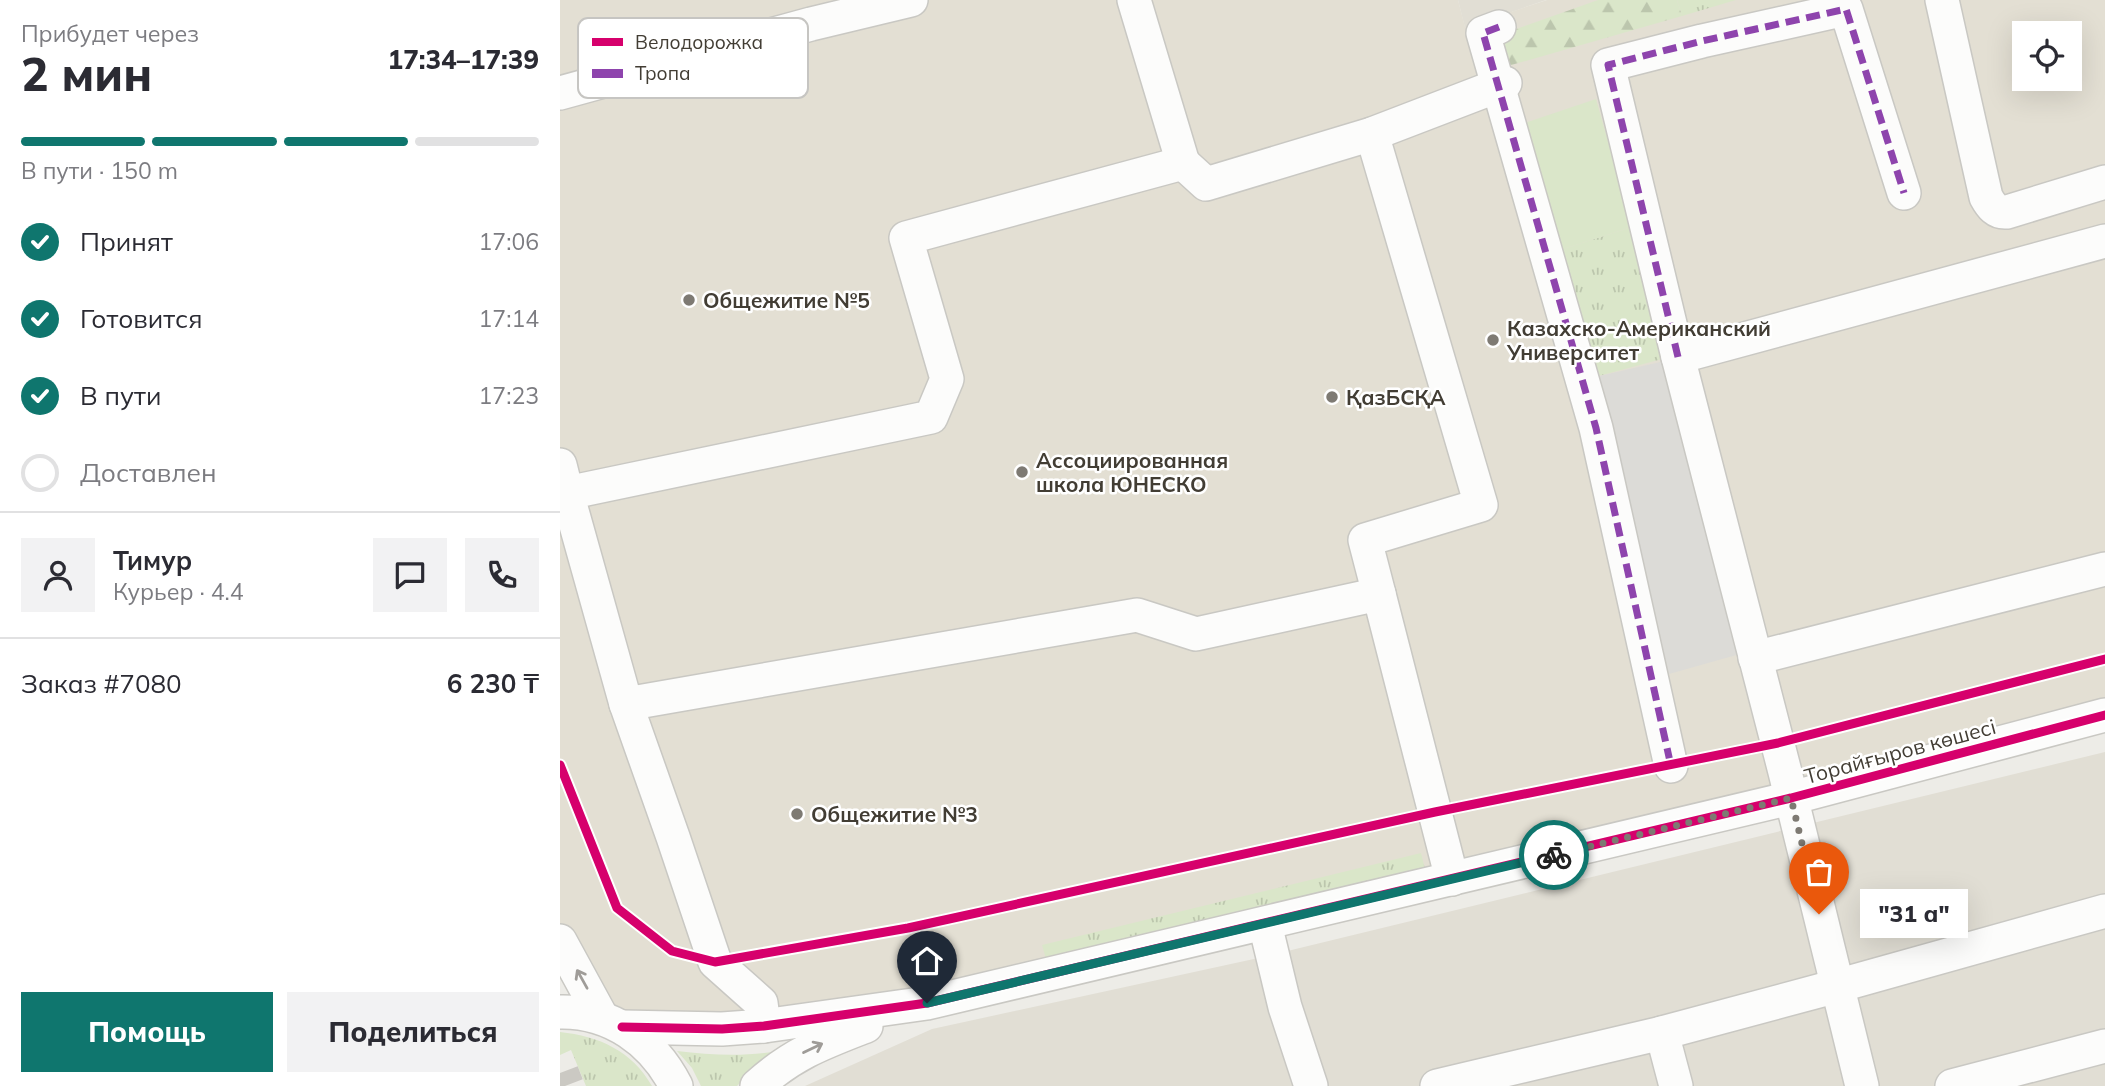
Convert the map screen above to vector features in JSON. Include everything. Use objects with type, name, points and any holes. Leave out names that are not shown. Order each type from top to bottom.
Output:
[{"type":"street","points":[[790,18],[808,12],[911,0]]},
{"type":"street","points":[[1134,0],[1183,163],[1206,184],[1372,134],[1502,84]]},
{"type":"street","points":[[1942,0],[1986,197],[1993,208],[2007,212],[2105,182]]},
{"type":"street","points":[[1862,1086],[1678,357],[1608,65],[1846,9],[1904,193]]},
{"type":"street","points":[[1499,27],[1483,33],[1502,84],[1596,428],[1671,766]]},
{"type":"street","points":[[560,93],[578,87]]},
{"type":"street","points":[[1372,134],[1481,505],[1365,540],[1452,879]]},
{"type":"street","points":[[764,1026],[761,1003],[715,962],[626,705],[564,479],[931,417],[947,380],[906,238],[1183,163]]},
{"type":"street","points":[[1678,357],[2105,241]]},
{"type":"street","points":[[1755,658],[2105,569]]},
{"type":"street","points":[[626,705],[1137,615],[1196,634],[1379,594]]},
{"type":"street","name":"Торайғыров көшесі","points":[[927,1003],[1791,798],[2105,715]]},
{"type":"street","points":[[1437,1086],[1662,1033],[2105,911]]},
{"type":"street","points":[[1265,924],[1285,1007],[1311,1086]]},
{"type":"street","points":[[560,941],[612,1022],[640,1039],[655,1054],[676,1086]]},
{"type":"street","points":[[560,1012],[573,1011],[612,1022],[722,1028],[764,1026],[927,1003]]},
{"type":"street","points":[[757,1086],[777,1068],[813,1046],[927,1003]]},
{"type":"street","points":[[1662,1033],[1676,1086]]},
{"type":"street","points":[[1952,1086],[2105,1046]]},
{"type":"shaded area","name":"ҚазБСҚА","points":[[560,0],[1458,0],[1465,27],[1547,0],[2105,0],[2105,715],[927,1003],[622,1027],[560,941]]},
{"type":"shaded area","points":[[1458,0],[1546,0],[1465,28]]},
{"type":"shaded area","points":[[1669,360],[1747,652],[1669,674],[1595,377]]},
{"type":"shaded area","points":[[2105,752],[2105,1086],[805,1086],[932,1029],[1263,957]]},
{"type":"green space","points":[[1598,0],[1677,0],[1682,16],[1501,68],[1494,37]]},
{"type":"green space","points":[[1677,0],[1736,0],[1682,16]]},
{"type":"green space","points":[[1596,99],[1632,227],[1557,251],[1519,125]]},
{"type":"green space","points":[[1632,227],[1662,359],[1595,377],[1557,251]]},
{"type":"green space","points":[[1421,853],[1426,873],[1046,959],[1042,945]]},
{"type":"green space","points":[[560,1032],[588,1037],[613,1047],[635,1063],[652,1086],[586,1086],[571,1050],[560,1055]]},
{"type":"green space","points":[[677,1051],[728,1055],[778,1051],[737,1086],[701,1086],[692,1068]]},
{"type":"tunnel","points":[[560,1073],[565,1086]]},
{"type":"marked path","points":[[1678,357],[1608,65],[1846,9],[1904,193]]},
{"type":"marked path","points":[[1499,27],[1483,33],[1596,428],[1671,766]]},
{"type":"cycle path","points":[[560,765],[617,908],[672,951],[715,962],[908,928],[1435,812],[1778,743],[2105,659]]},
{"type":"cycle path","points":[[622,1027],[722,1029],[764,1026],[927,1003],[1791,798],[2105,715]]},
{"type":"way so far","points":[[1554,855],[1791,798],[1819,914]]},
{"type":"place","name":"Общежитие №5","points":[[689,300]]},
{"type":"place","name":"Казахско-Американский Университет","points":[[1493,340]]},
{"type":"place","name":"ҚазБСҚА","points":[[1332,397]]},
{"type":"place","name":"Ассоциированная школа ЮНЕСКО","points":[[1022,472]]},
{"type":"place","name":"Общежитие №3","points":[[797,814]]},
{"type":"place","name":"\"31 а\"","points":[[1819,914]]},
{"type":"route","points":[[927,1003],[1554,855]]}]
